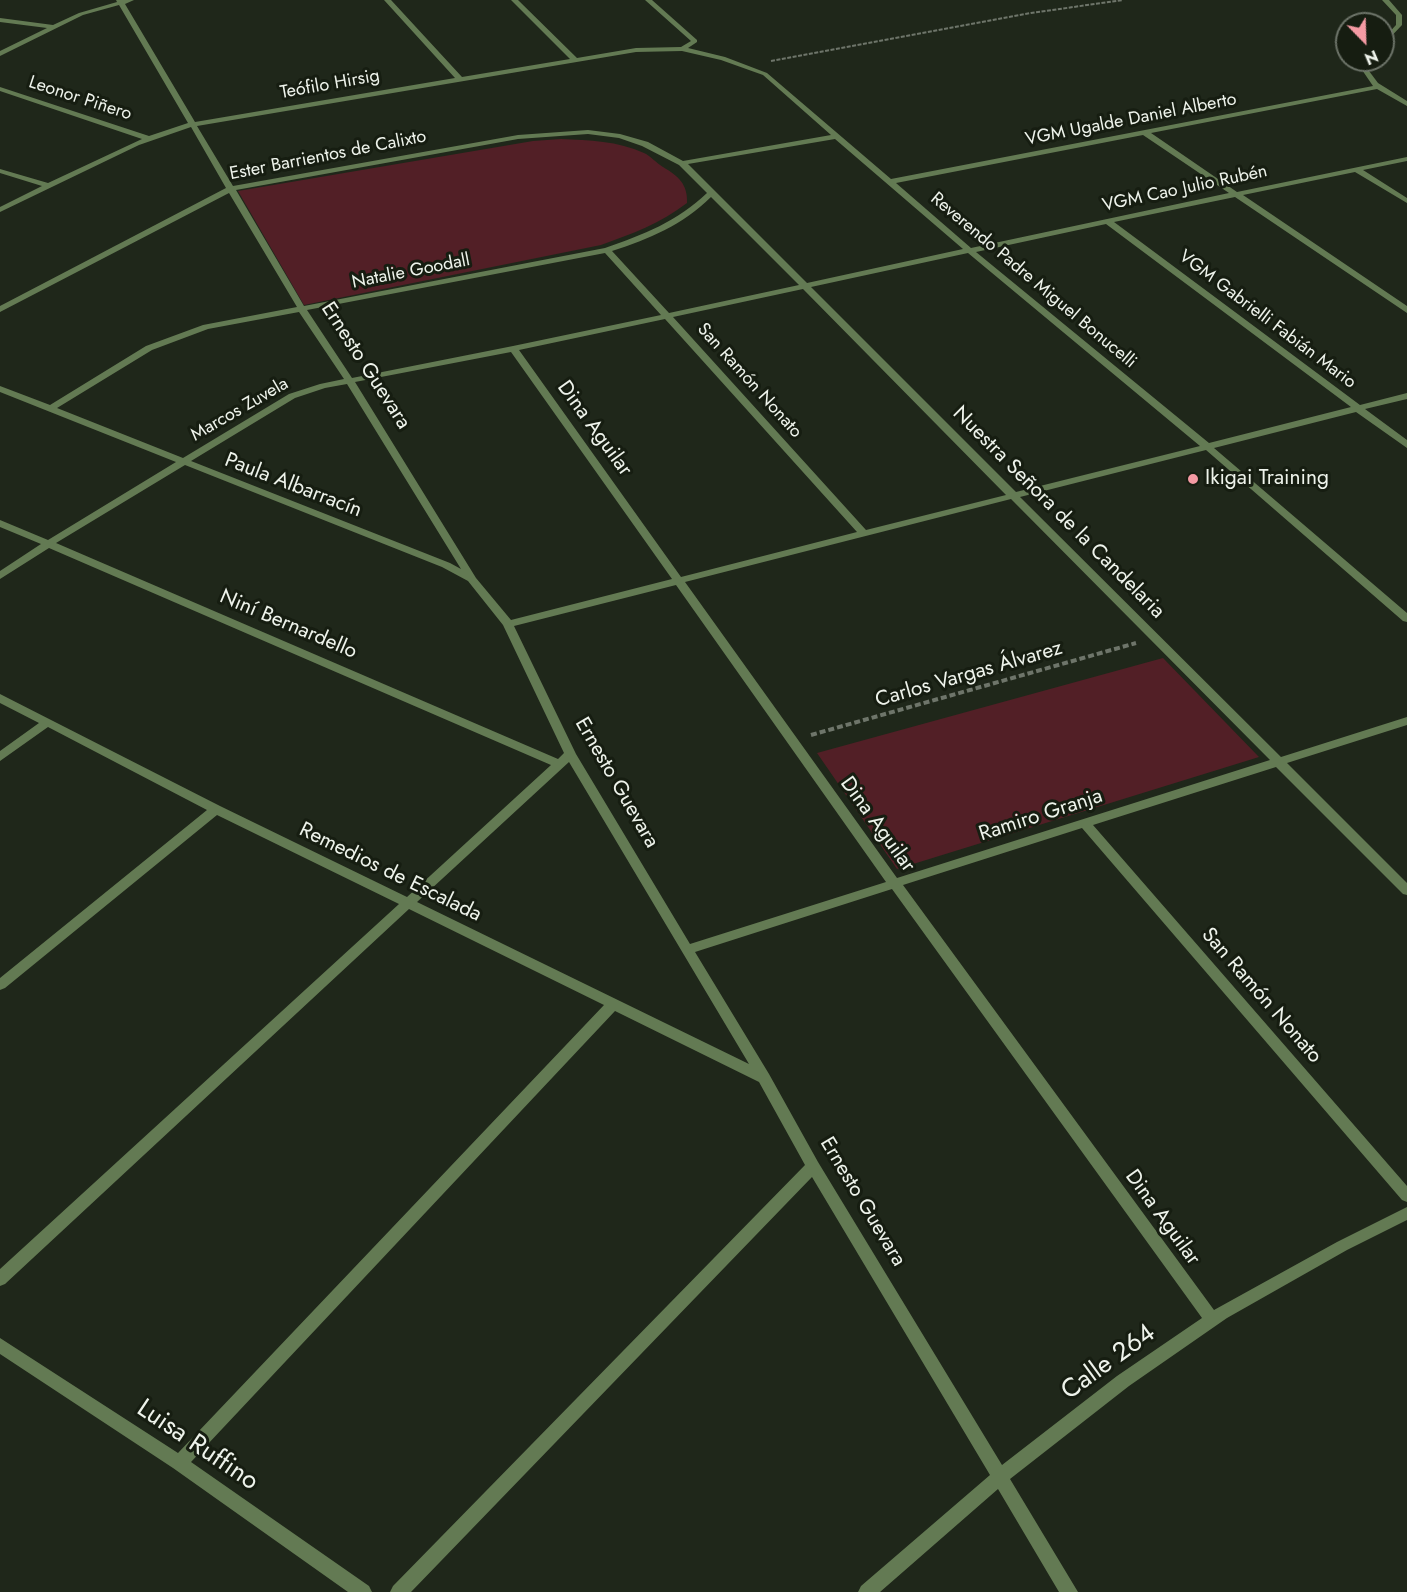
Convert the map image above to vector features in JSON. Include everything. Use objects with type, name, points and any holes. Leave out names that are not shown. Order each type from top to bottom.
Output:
[{"type":"street","points":[[0,54],[81,14],[120,1],[132,0]]},
{"type":"street","points":[[387,0],[459,78]]},
{"type":"street","points":[[514,0],[574,59]]},
{"type":"street","points":[[648,0],[695,41],[682,49]]},
{"type":"street","points":[[1384,0],[1399,15],[1399,25],[1395,30]]},
{"type":"street","name":"Ernesto Guevara","points":[[120,1],[302,309],[350,381],[472,579],[508,624],[565,759],[688,950],[813,1166],[1070,1592]]},
{"type":"street","points":[[0,20],[53,27]]},
{"type":"street","name":"Teófilo Hirsig","points":[[0,210],[150,138],[193,124],[574,59],[636,50],[682,49]]},
{"type":"street","name":"Reverendo Padre Miguel Bonucelli","points":[[682,49],[744,65],[765,75],[970,251],[1209,448],[1407,619]]},
{"type":"street","points":[[1365,72],[1378,87],[1407,104]]},
{"type":"street","name":"VGM Ugalde Daniel Alberto","points":[[889,182],[1378,87]]},
{"type":"street","name":"Leonor Piñero","points":[[0,89],[150,138]]},
{"type":"street","name":"Ester Barrientos de Calixto","points":[[0,309],[230,189],[518,137],[555,133],[588,132],[620,136],[645,144],[682,163]]},
{"type":"street","points":[[1144,132],[1407,310]]},
{"type":"street","points":[[682,163],[837,136]]},
{"type":"street","name":"VGM Cao Julio Rubén","points":[[805,286],[1407,159]]},
{"type":"street","name":"Nuestra Señora de la Candelaria","points":[[682,163],[1407,891]]},
{"type":"street","points":[[1355,170],[1407,201]]},
{"type":"street","points":[[0,171],[49,186]]},
{"type":"street","name":"Natalie Goodall","points":[[50,409],[149,348],[174,337],[206,327],[607,250],[652,235],[675,224],[697,209],[711,193]]},
{"type":"street","name":"VGM Gabrielli Fabián Mario","points":[[1107,221],[1407,446]]},
{"type":"street","name":"San Ramón Nonato","points":[[607,250],[865,535]]},
{"type":"street","name":"Marcos Zuvela","points":[[0,576],[48,544],[292,396],[323,386],[513,349],[805,286]]},
{"type":"street","name":"Dina Aguilar","points":[[513,349],[894,883],[1213,1320]]},
{"type":"street","name":"Paula Albarracín","points":[[0,389],[446,565],[472,579]]},
{"type":"street","points":[[508,624],[1407,396]]},
{"type":"street","name":"Niní Bernardello","points":[[0,523],[565,759]]},
{"type":"street","name":"Remedios de Escalada","points":[[0,698],[408,905],[764,1078]]},
{"type":"street","name":"Ramiro Granja","points":[[688,950],[1407,721]]},
{"type":"street","points":[[0,757],[47,722]]},
{"type":"street","points":[[0,1279],[565,759]]},
{"type":"street","points":[[0,985],[216,809]]},
{"type":"street","name":"San Ramón Nonato","points":[[1084,823],[1407,1196]]},
{"type":"street","points":[[179,1463],[613,1004]]},
{"type":"street","points":[[399,1592],[813,1166]]},
{"type":"street","name":"Calle 264","points":[[867,1592],[1000,1477],[1123,1382],[1213,1320],[1342,1246],[1407,1213]]},
{"type":"street","name":"Luisa Ruffino","points":[[0,1345],[179,1463],[363,1592]]},
{"type":"path","points":[[744,65],[1021,15],[1124,0]]},
{"type":"path","name":"Carlos Vargas Álvarez","points":[[792,740],[1154,638]]},
{"type":"shaded area","points":[[561,139],[614,144],[644,153],[681,181],[686,191],[687,203],[657,222],[601,245],[304,305],[238,191],[533,141]]},
{"type":"shaded area","points":[[1163,658],[1259,757],[897,869],[817,753]]},
{"type":"place","name":"Ikigai Training","points":[[1193,479]]}]
